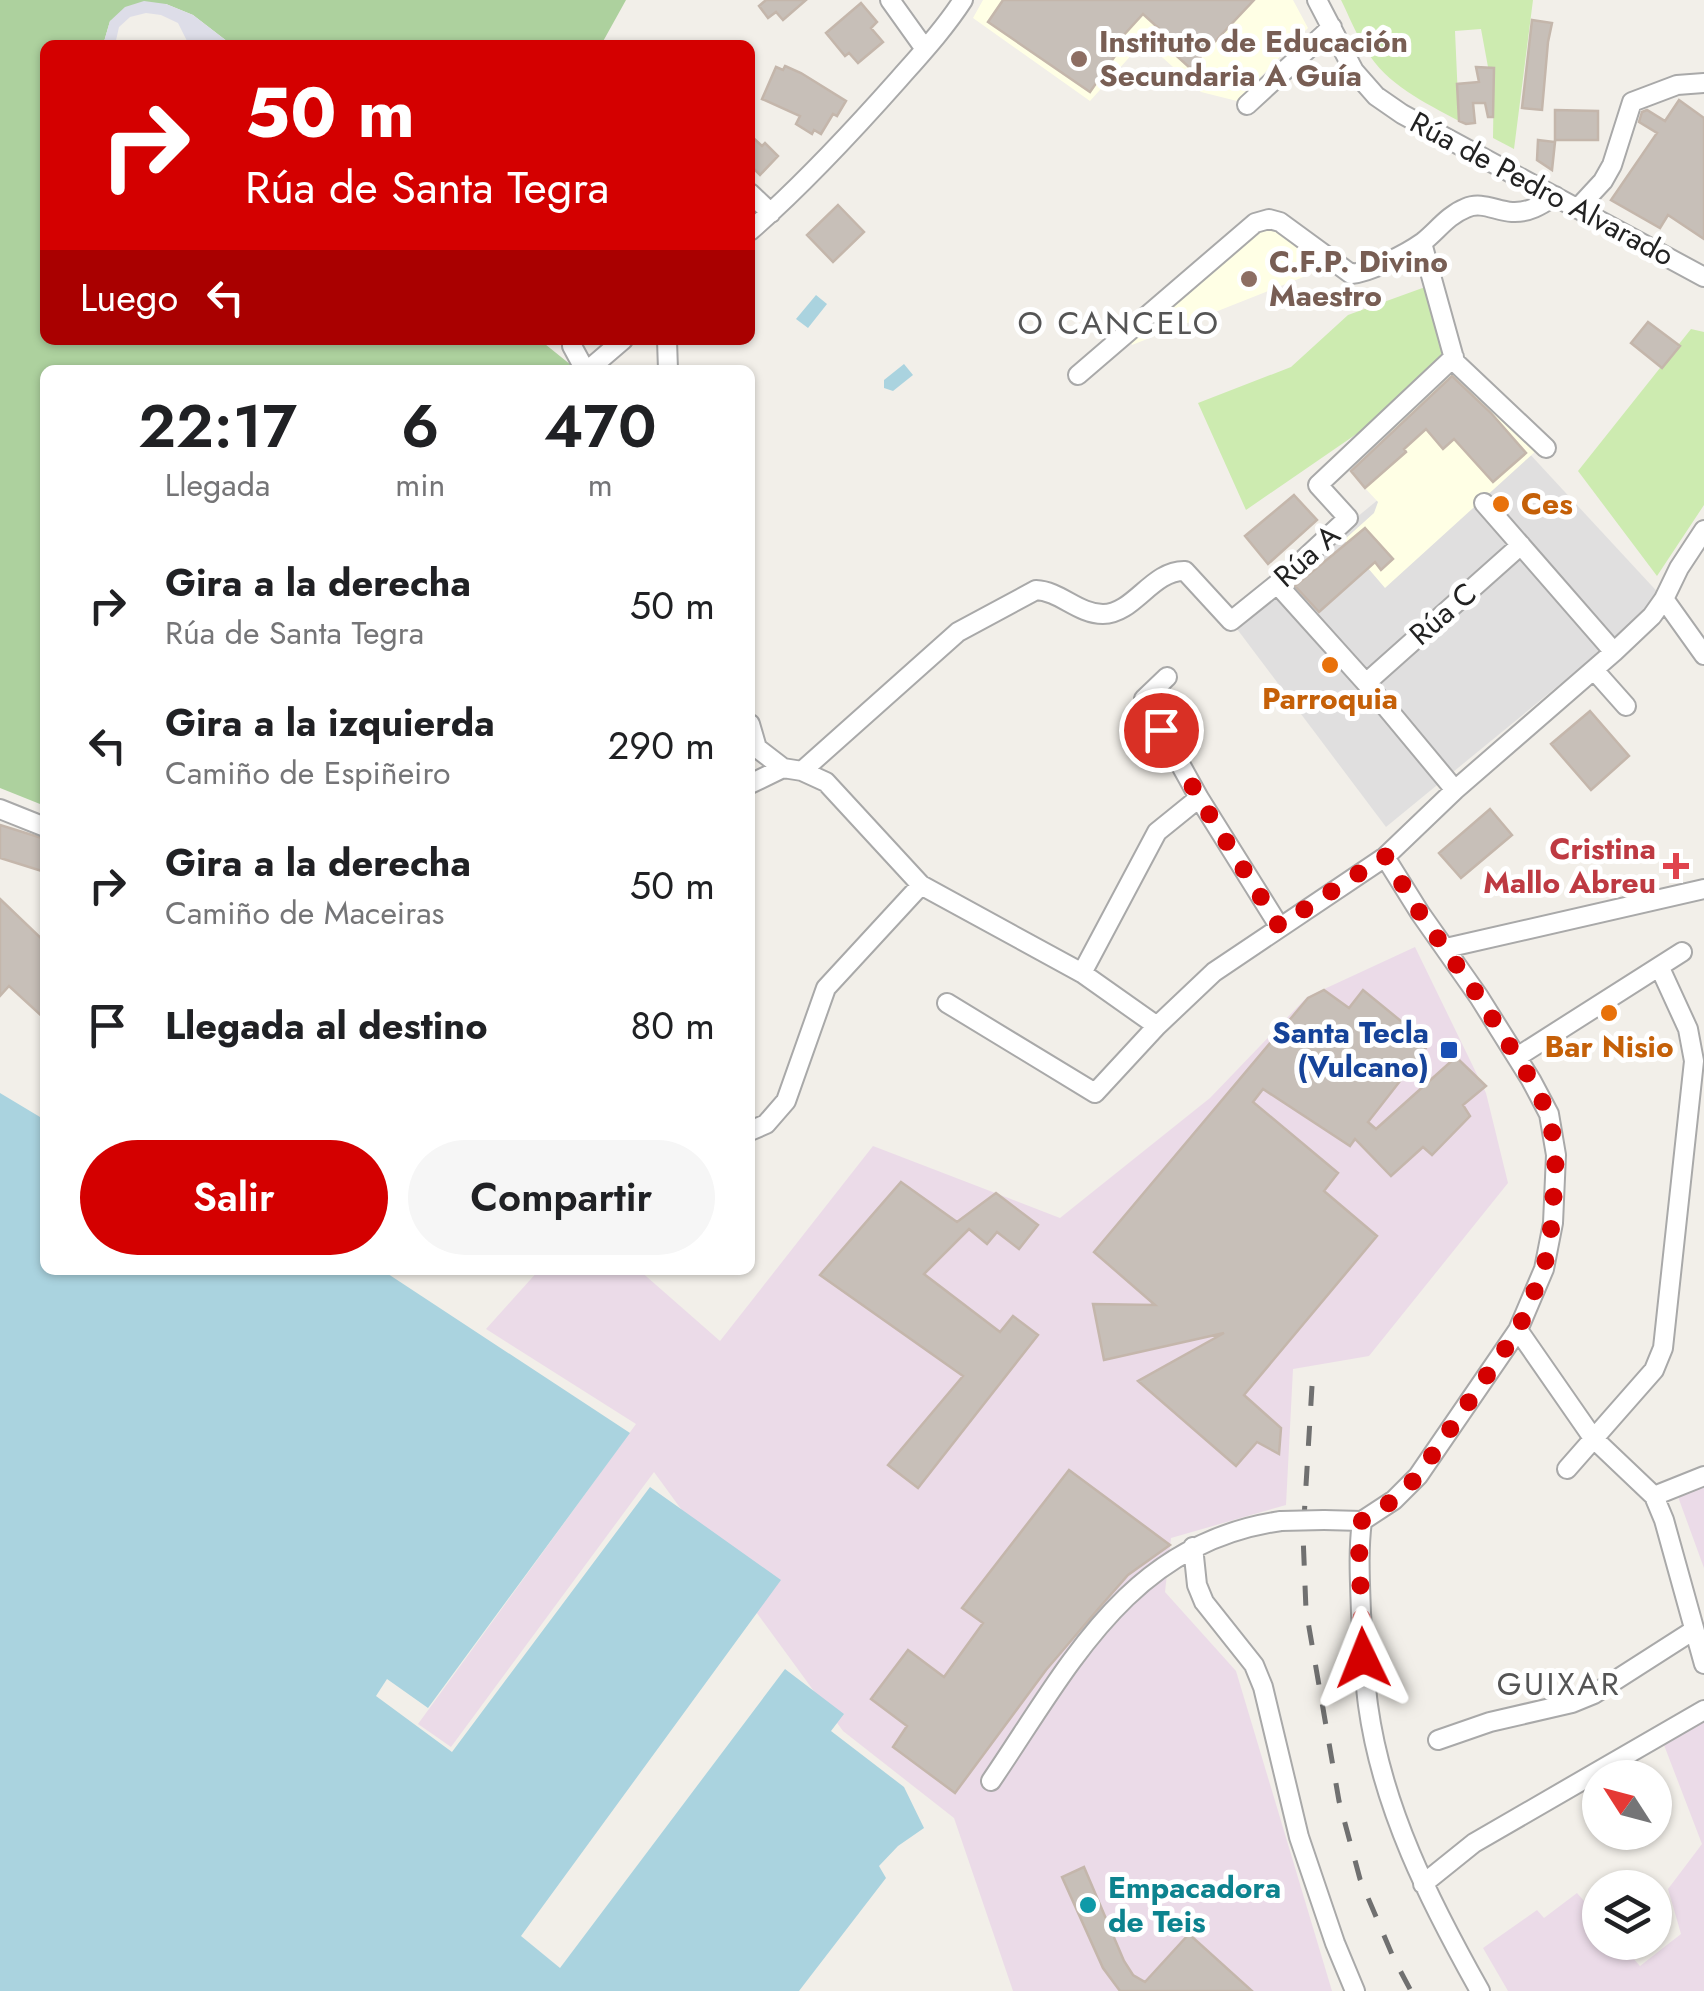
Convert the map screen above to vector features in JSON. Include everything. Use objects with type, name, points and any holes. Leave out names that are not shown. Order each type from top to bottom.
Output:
[{"type":"street","points":[[890,0],[925,50]]},
{"type":"street","points":[[755,226],[846,138],[925,50],[963,0]]},
{"type":"street","name":"Rúa de Pedro Alvarado","points":[[1317,0],[1354,71],[1376,96],[1402,114],[1704,277]]},
{"type":"street","points":[[1247,105],[1332,27]]},
{"type":"street","points":[[1578,208],[1612,164],[1632,102],[1677,85],[1704,83]]},
{"type":"street","points":[[1078,375],[1255,223],[1269,219],[1280,222],[1352,274],[1364,272],[1422,242],[1464,208],[1478,205],[1526,211],[1555,196]]},
{"type":"street","points":[[755,198],[771,212]]},
{"type":"street","points":[[1422,242],[1455,362],[1546,448]]},
{"type":"street","points":[[592,365],[617,345]]},
{"type":"street","name":"Rúa A","points":[[802,771],[958,632],[1036,590],[1048,590],[1081,609],[1102,614],[1117,611],[1172,571],[1185,571],[1231,621],[1348,518],[1318,485],[1454,358]]},
{"type":"street","points":[[1484,502],[1614,652]]},
{"type":"street","points":[[946,1003],[1095,1093],[1214,972],[1385,856],[1614,652],[1652,616],[1704,530]]},
{"type":"street","name":"Rúa C","points":[[1366,683],[1521,546]]},
{"type":"street","points":[[1277,584],[1455,790]]},
{"type":"street","points":[[1664,599],[1698,632],[1704,655]]},
{"type":"street","points":[[1594,670],[1626,706]]},
{"type":"street","points":[[1167,677],[1144,699],[1199,798],[1279,926]]},
{"type":"street","points":[[755,741],[757,748],[782,768],[802,771],[826,782],[921,884],[1082,973],[1158,1026]]},
{"type":"street","points":[[755,782],[782,768]]},
{"type":"street","points":[[1082,973],[1157,832],[1199,798]]},
{"type":"street","points":[[0,808],[40,826]]},
{"type":"street","points":[[991,1781],[1095,1630],[1154,1572],[1193,1547],[1238,1528],[1281,1521],[1362,1520],[1394,1500],[1418,1476],[1518,1330],[1544,1269],[1552,1223],[1556,1154],[1549,1114],[1385,856]]},
{"type":"street","points":[[755,1129],[766,1124],[786,1101],[826,988],[921,884]]},
{"type":"street","points":[[1446,948],[1704,889]]},
{"type":"street","points":[[1516,1057],[1682,952]]},
{"type":"street","points":[[1567,1469],[1654,1370],[1663,1348],[1694,1062],[1688,1029],[1660,968]]},
{"type":"street","points":[[1518,1330],[1593,1438],[1654,1496],[1704,1664]]},
{"type":"street","points":[[1654,1496],[1704,1476]]},
{"type":"street","points":[[1362,1520],[1359,1546],[1363,1658],[1368,1709],[1380,1761],[1396,1816],[1424,1884],[1480,1991]]},
{"type":"street","points":[[1193,1547],[1196,1585],[1204,1602],[1254,1665],[1263,1686],[1299,1837],[1355,1991]]},
{"type":"street","points":[[1438,1740],[1594,1694],[1694,1630]]},
{"type":"street","points":[[1424,1884],[1474,1844],[1704,1710]]},
{"type":"shaded area","points":[[983,0],[1293,0],[1308,28],[1237,101],[1201,92],[1144,41],[1090,101],[973,18]]},
{"type":"shaded area","points":[[144,1],[166,4],[193,15],[226,40],[186,40],[178,23],[146,13],[130,17],[119,27],[116,40],[104,40],[110,21],[125,7]]},
{"type":"shaded area","name":"C.F.P. Divino Maestro","points":[[1263,226],[1271,226],[1321,258],[1326,268],[1132,345],[1130,340]]},
{"type":"shaded area","points":[[1451,369],[1537,450],[1385,588],[1344,540],[1374,513],[1378,502],[1365,488],[1407,451],[1386,426]]},
{"type":"shaded area","points":[[1488,409],[1664,599],[1386,827],[1231,621]]},
{"type":"shaded area","points":[[1415,947],[1486,1093],[1508,1183],[1369,1356],[1293,1369],[1286,1505],[1171,1538],[1165,1592],[1236,1671],[1332,1991],[1013,1991],[954,1818],[843,1731],[654,1472],[451,1747],[418,1724],[636,1424],[486,1329],[535,1275],[645,1275],[720,1341],[873,1146],[1060,1218],[1210,1098],[1307,997]]},
{"type":"shaded area","points":[[1704,1483],[1704,1568],[1677,1494]]},
{"type":"shaded area","points":[[1704,1719],[1704,1991],[1508,1991],[1483,1948],[1537,1910],[1544,1918],[1577,1893],[1582,1899],[1582,1960],[1635,1960],[1640,1966],[1648,1960],[1672,1960],[1672,1941],[1681,1934],[1672,1903],[1672,1884],[1702,1844],[1664,1745]]},
{"type":"green space","points":[[0,0],[626,0],[604,40],[226,40],[193,15],[166,4],[110,21],[104,40],[40,40],[40,345],[546,345],[571,365],[40,365],[40,804],[0,788]]},
{"type":"green space","points":[[1341,0],[1533,0],[1514,149],[1493,138],[1494,68],[1488,67],[1481,29],[1455,31],[1459,121],[1384,73],[1362,44]]},
{"type":"green space","points":[[1428,286],[1451,369],[1246,510],[1198,403],[1291,367],[1348,315]]},
{"type":"green space","points":[[1691,329],[1704,332],[1704,505],[1657,576],[1578,471]]},
{"type":"water","points":[[816,295],[827,304],[808,328],[796,319]]},
{"type":"water","points":[[904,364],[913,375],[893,391],[884,388],[884,380]]},
{"type":"water","points":[[0,1093],[40,1117],[40,1275],[390,1275],[630,1433],[428,1708],[387,1679],[376,1696],[452,1752],[650,1487],[781,1580],[521,1936],[560,1968],[785,1669],[844,1714],[831,1731],[904,1787],[924,1828],[898,1846],[879,1866],[886,1878],[799,1991],[0,1991]]},
{"type":"building","points":[[766,0],[806,0],[783,20],[776,12],[768,18],[759,6]]},
{"type":"building","name":"Instituto de Educación Secundaria A Guía","points":[[1003,0],[1254,0],[1190,68],[1159,40],[1165,34],[1143,14],[1122,37],[1126,40],[1090,92],[988,22]]},
{"type":"building","points":[[861,3],[877,22],[871,28],[883,42],[858,63],[849,53],[845,56],[826,33]]},
{"type":"building","points":[[1532,20],[1552,23],[1542,110],[1522,108]]},
{"type":"building","points":[[785,66],[846,101],[821,134],[814,130],[812,134],[796,124],[800,116],[762,99],[776,67],[783,70]]},
{"type":"building","points":[[1476,67],[1494,68],[1493,117],[1488,117],[1485,103],[1473,103],[1475,123],[1466,124],[1459,121],[1457,84],[1479,82]]},
{"type":"building","points":[[1679,100],[1704,118],[1704,239],[1668,215],[1660,228],[1611,200],[1657,133],[1639,122],[1642,112],[1647,110],[1665,121]]},
{"type":"building","points":[[1555,110],[1598,111],[1598,140],[1555,140]]},
{"type":"building","points":[[755,140],[762,146],[765,143],[778,156],[760,175],[755,170]]},
{"type":"building","points":[[1538,140],[1555,142],[1552,170],[1537,160]]},
{"type":"building","points":[[838,205],[864,232],[833,262],[807,235]]},
{"type":"building","points":[[1648,322],[1680,346],[1662,368],[1631,343]]},
{"type":"building","points":[[1452,376],[1526,453],[1493,482],[1454,439],[1443,449],[1426,429],[1365,488],[1351,471]]},
{"type":"building","points":[[1294,495],[1317,520],[1268,564],[1245,536]]},
{"type":"building","points":[[1365,528],[1393,559],[1381,570],[1375,562],[1319,612],[1295,586]]},
{"type":"building","points":[[1590,711],[1629,756],[1591,790],[1551,744]]},
{"type":"building","points":[[1490,809],[1512,835],[1461,878],[1439,853]]},
{"type":"building","points":[[0,825],[40,837],[40,870],[0,858]]},
{"type":"building","points":[[0,899],[40,937],[40,1014],[9,986],[0,996]]},
{"type":"building","points":[[1324,990],[1349,1008],[1363,990],[1429,1044],[1368,1122],[1376,1129],[1456,1057],[1486,1086],[1463,1105],[1470,1116],[1432,1155],[1423,1147],[1391,1176],[1355,1139],[1350,1146],[1263,1089],[1253,1102],[1338,1173],[1324,1191],[1377,1236],[1244,1395],[1281,1428],[1279,1454],[1257,1442],[1236,1466],[1138,1381],[1224,1333],[1104,1360],[1093,1304],[1155,1305],[1094,1252],[1308,998]]},
{"type":"building","points":[[901,1182],[957,1222],[996,1193],[1038,1225],[1019,1249],[997,1232],[987,1244],[969,1229],[924,1274],[1000,1332],[1013,1316],[1038,1335],[918,1488],[888,1465],[963,1376],[820,1275]]},
{"type":"building","points":[[1069,1470],[1170,1545],[1128,1575],[1099,1608],[1046,1670],[955,1793],[893,1747],[907,1726],[871,1699],[908,1650],[944,1677],[983,1623],[962,1608]]},
{"type":"building","name":"Empacadora de Teis","points":[[1084,1867],[1133,1975],[1145,1982],[1189,1934],[1252,1991],[1120,1991],[1103,1968],[1062,1877]]},
{"type":"railway","points":[[1312,1386],[1303,1535],[1306,1610],[1339,1801],[1360,1879],[1411,1991]]},
{"type":"place","name":"Instituto de Educación Secundaria A Guía","points":[[1079,59]]},
{"type":"place","name":"C.F.P. Divino Maestro","points":[[1249,279]]},
{"type":"place","name":"Ces","points":[[1501,504]]},
{"type":"place","name":"Parroquia","points":[[1330,665]]},
{"type":"place","name":"Cristina Mallo Abreu","points":[[1676,866]]},
{"type":"place","name":"Bar Nisio","points":[[1609,1013]]},
{"type":"place","name":"Santa Tecla (Vulcano)","points":[[1449,1050]]},
{"type":"place","name":"Empacadora de Teis","points":[[1088,1905]]},
{"type":"district","name":"O CANCELO","points":[[1119,323]]},
{"type":"district","name":"GUIXAR","points":[[1559,1684]]},
{"type":"route","points":[[1161,730],[1279,926],[1385,856],[1479,997],[1549,1114],[1556,1154],[1552,1223],[1544,1269],[1518,1330],[1418,1476],[1394,1500],[1362,1520],[1359,1546],[1363,1658]]}]
